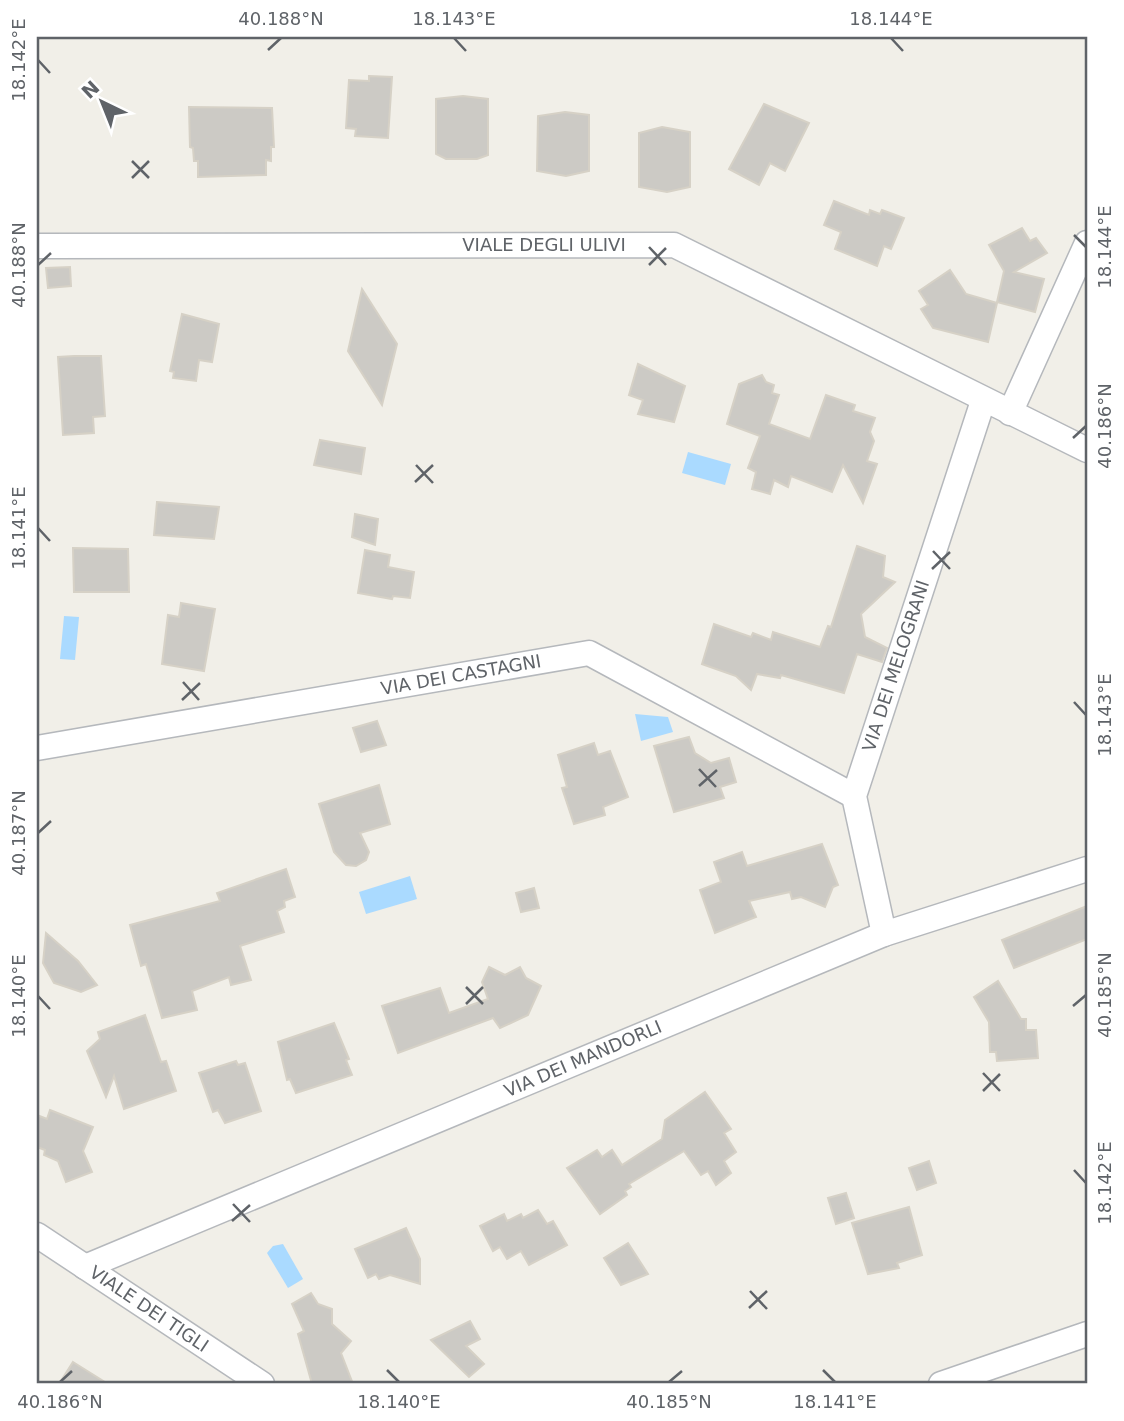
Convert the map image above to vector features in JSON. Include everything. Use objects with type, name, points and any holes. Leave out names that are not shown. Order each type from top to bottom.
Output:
[{"type":"street","points":[[1010,413],[1087,243]]},
{"type":"street","name":"VIALE DEGLI ULIVI","points":[[37,246],[674,245],[1087,450]]},
{"type":"street","name":"VIA DEI MELOGRANI","points":[[853,796],[984,401]]},
{"type":"street","name":"VIA DEI CASTAGNI","points":[[37,748],[589,653],[853,796]]},
{"type":"street","points":[[853,796],[884,934]]},
{"type":"street","name":"VIA DEI MANDORLI","points":[[85,1266],[884,934],[1087,869]]},
{"type":"street","name":"VIALE DEI TIGLI","points":[[37,1235],[262,1384]]},
{"type":"street","points":[[941,1384],[1087,1334]]},
{"type":"water","points":[[688,452],[731,464],[725,485],[682,473]]},
{"type":"water","points":[[64,616],[79,617],[75,660],[60,659]]},
{"type":"water","points":[[635,714],[668,717],[673,732],[641,741]]},
{"type":"water","points":[[410,876],[417,899],[366,914],[359,892]]},
{"type":"water","points":[[283,1244],[303,1279],[288,1288],[267,1253],[273,1246]]},
{"type":"building","points":[[369,76],[392,77],[388,138],[355,136],[356,129],[346,128],[349,80],[369,81]]},
{"type":"building","points":[[463,96],[488,99],[488,155],[477,159],[446,159],[436,154],[436,99]]},
{"type":"building","points":[[764,104],[809,123],[785,171],[770,163],[759,185],[729,169]]},
{"type":"building","points":[[189,107],[272,108],[274,147],[271,147],[271,161],[266,160],[266,175],[198,177],[198,161],[194,161],[193,148],[190,147]]},
{"type":"building","points":[[565,112],[589,115],[589,171],[566,176],[537,171],[538,116]]},
{"type":"building","points":[[662,127],[690,132],[690,187],[667,192],[639,187],[639,133]]},
{"type":"building","points":[[834,201],[869,215],[870,210],[880,214],[882,210],[904,218],[891,249],[884,246],[877,266],[835,249],[841,232],[824,225]]},
{"type":"building","points":[[1022,228],[1030,241],[1036,238],[1047,253],[1014,272],[1044,279],[1035,312],[997,302],[1004,271],[989,245]]},
{"type":"building","points":[[70,267],[71,286],[48,288],[46,268]]},
{"type":"building","points":[[950,270],[966,294],[997,303],[988,342],[933,328],[921,309],[928,305],[919,291]]},
{"type":"building","points":[[362,289],[397,344],[382,405],[348,351]]},
{"type":"building","points":[[182,314],[219,324],[212,362],[199,360],[196,381],[173,378],[174,372],[170,371]]},
{"type":"building","points":[[101,356],[105,416],[93,417],[94,433],[63,435],[58,357]]},
{"type":"building","points":[[638,364],[685,386],[674,422],[638,414],[643,400],[629,395]]},
{"type":"building","points":[[762,375],[766,382],[774,385],[772,393],[779,395],[769,424],[810,439],[826,395],[855,405],[853,411],[875,418],[870,432],[874,441],[867,461],[877,464],[863,503],[843,465],[832,492],[791,476],[788,487],[774,480],[770,494],[752,489],[756,472],[748,468],[760,436],[727,424],[739,384]]},
{"type":"building","points":[[320,440],[365,448],[361,474],[314,465]]},
{"type":"building","points":[[157,502],[219,507],[214,539],[154,535]]},
{"type":"building","points":[[355,514],[378,519],[375,545],[352,537]]},
{"type":"building","points":[[857,546],[885,556],[883,577],[895,582],[861,614],[865,637],[887,648],[882,662],[857,654],[844,693],[781,675],[780,678],[757,674],[751,690],[736,676],[702,664],[714,624],[751,637],[753,633],[771,640],[773,632],[820,647],[828,626],[831,627]]},
{"type":"building","points":[[73,548],[128,549],[129,592],[74,592]]},
{"type":"building","points":[[365,550],[390,555],[388,567],[414,572],[410,598],[393,596],[392,599],[358,593]]},
{"type":"building","points":[[181,603],[215,609],[204,671],[162,664],[168,615],[179,617]]},
{"type":"building","points":[[377,721],[386,745],[361,752],[353,728]]},
{"type":"building","points":[[689,737],[695,753],[711,763],[729,758],[736,782],[720,787],[724,798],[674,812],[654,746]]},
{"type":"building","points":[[594,743],[598,755],[610,751],[628,797],[603,807],[605,815],[574,824],[562,788],[567,787],[558,755]]},
{"type":"building","points":[[379,785],[390,824],[360,833],[369,852],[366,860],[356,866],[346,865],[334,852],[319,804]]},
{"type":"building","points":[[822,844],[838,885],[833,887],[825,907],[801,897],[792,899],[790,892],[749,901],[756,917],[715,933],[700,890],[721,882],[714,862],[742,852],[747,866]]},
{"type":"building","points":[[286,869],[295,897],[284,901],[285,907],[277,911],[284,932],[240,946],[251,980],[231,985],[229,977],[192,991],[197,1010],[162,1018],[146,964],[141,966],[130,925],[220,901],[217,893]]},
{"type":"building","points":[[534,888],[539,908],[521,912],[516,893]]},
{"type":"building","points":[[1087,906],[1087,939],[1014,968],[1002,940]]},
{"type":"building","points":[[46,933],[78,961],[97,985],[81,992],[54,983],[43,963]]},
{"type":"building","points":[[489,967],[505,975],[520,967],[526,978],[541,986],[528,1015],[500,1028],[493,1018],[398,1053],[382,1006],[440,988],[449,1013],[488,999],[482,982]]},
{"type":"building","points":[[998,981],[1021,1019],[1026,1019],[1026,1030],[1036,1030],[1038,1058],[997,1061],[996,1052],[990,1052],[989,1022],[974,997]]},
{"type":"building","points":[[145,1015],[161,1062],[166,1061],[176,1091],[124,1109],[114,1076],[106,1097],[87,1051],[100,1039],[98,1032]]},
{"type":"building","points":[[334,1023],[349,1059],[346,1060],[352,1075],[296,1093],[290,1079],[287,1080],[278,1042]]},
{"type":"building","points":[[236,1061],[238,1065],[245,1063],[261,1111],[225,1123],[218,1110],[213,1112],[199,1073]]},
{"type":"building","points":[[705,1092],[731,1129],[724,1133],[736,1152],[724,1161],[731,1173],[716,1185],[708,1171],[701,1175],[684,1151],[629,1184],[631,1187],[625,1191],[627,1195],[600,1214],[567,1168],[597,1150],[602,1157],[612,1150],[622,1165],[662,1139],[665,1120]]},
{"type":"building","points":[[50,1110],[93,1127],[83,1151],[92,1172],[66,1182],[58,1161],[44,1155],[45,1150],[37,1147],[37,1115],[47,1119]]},
{"type":"building","points":[[929,1161],[936,1183],[917,1190],[909,1168]]},
{"type":"building","points":[[846,1193],[854,1218],[836,1224],[828,1198]]},
{"type":"building","points":[[909,1207],[922,1255],[897,1263],[899,1268],[868,1274],[852,1223]]},
{"type":"building","points":[[538,1210],[547,1224],[553,1221],[567,1245],[529,1265],[521,1251],[507,1259],[500,1247],[493,1251],[480,1226],[504,1214],[507,1221],[521,1214],[523,1218]]},
{"type":"building","points":[[406,1228],[420,1259],[420,1284],[390,1275],[379,1279],[376,1274],[368,1278],[355,1249]]},
{"type":"building","points":[[628,1243],[648,1274],[621,1285],[604,1258]]},
{"type":"building","points":[[311,1293],[318,1304],[332,1309],[332,1324],[351,1341],[341,1353],[353,1384],[312,1384],[298,1334],[304,1331],[292,1304]]},
{"type":"building","points":[[470,1321],[480,1339],[466,1346],[484,1364],[469,1377],[431,1340]]},
{"type":"building","points":[[73,1362],[108,1384],[59,1384]]}]
